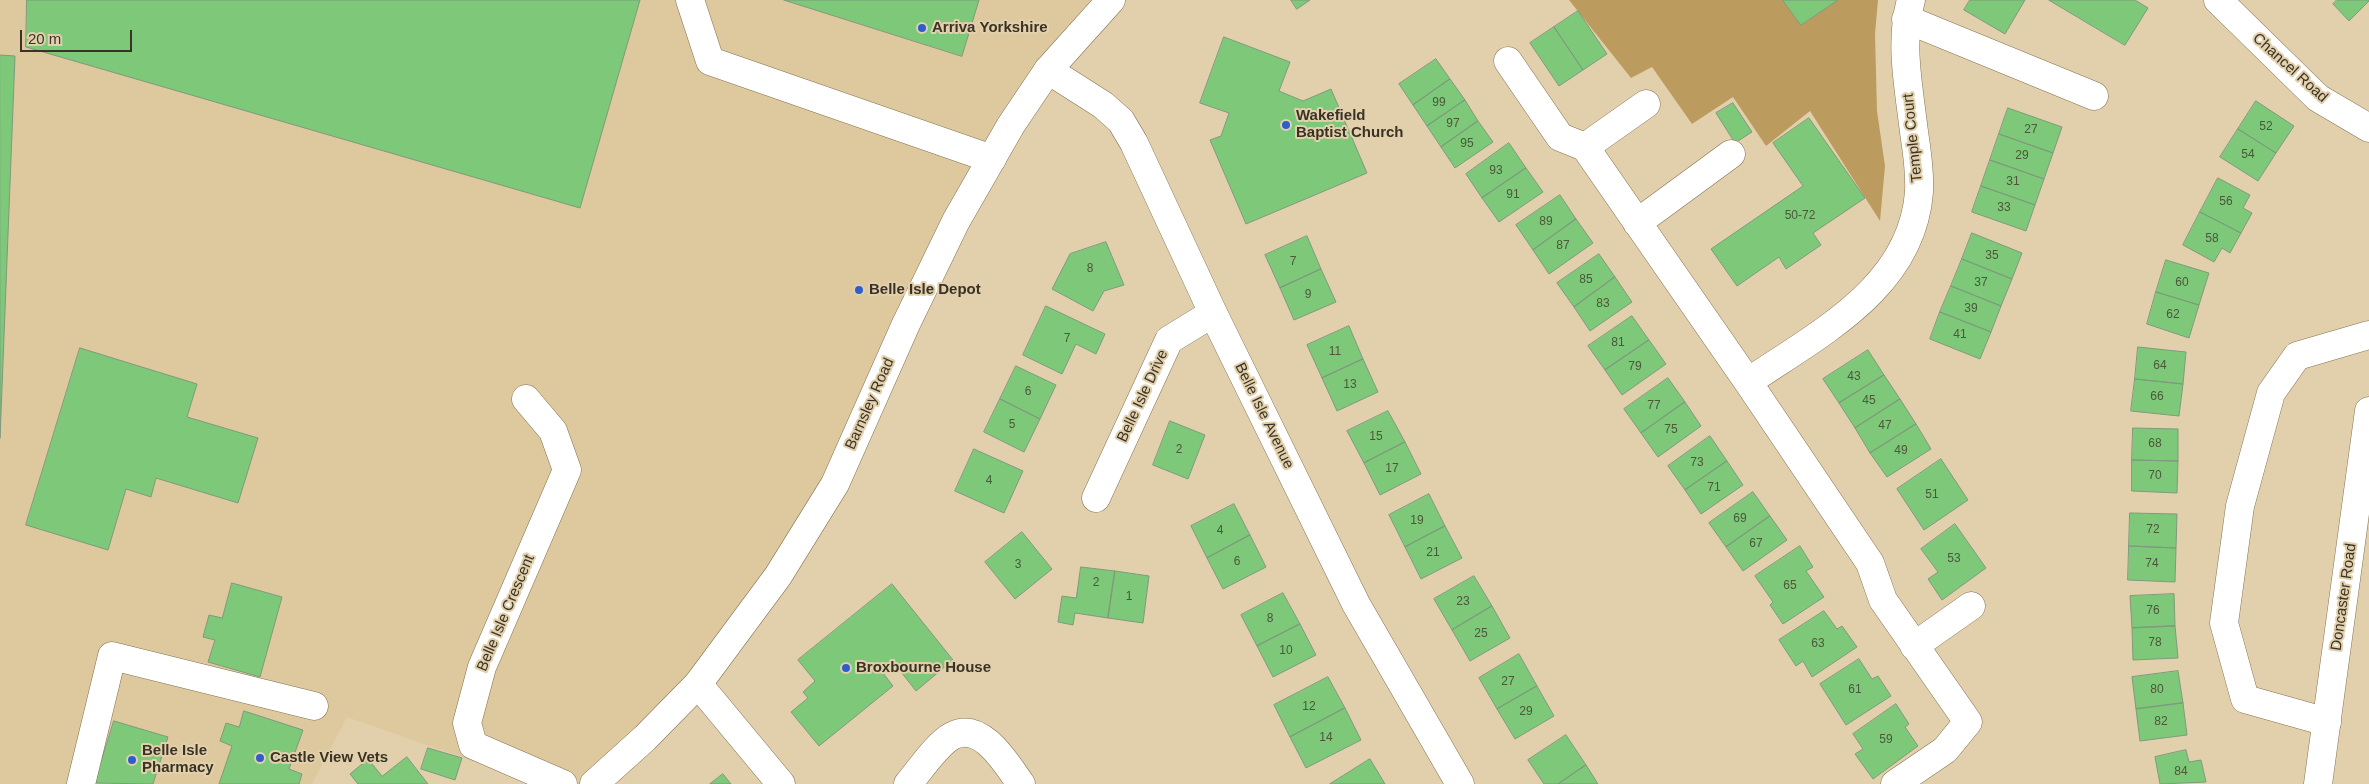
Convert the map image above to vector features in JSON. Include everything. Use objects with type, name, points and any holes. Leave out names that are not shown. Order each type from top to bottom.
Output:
[{"type":"main road","points":[[690,0],[710,61],[992,159]]},
{"type":"main road","name":"Barnsley Road","points":[[594,784],[645,738],[698,684],[778,576],[835,484],[906,324],[956,221],[1011,125],[1048,70],[1111,0]]},
{"type":"main road","name":"Chancel Road","points":[[2218,0],[2318,98],[2369,128]]},
{"type":"main road","points":[[1908,9],[2094,96]]},
{"type":"main road","name":"Temple Court","points":[[1748,382],[1854,309],[1880,285],[1904,246],[1914,218],[1918,192],[1917,155],[1906,66],[1908,9]]},
{"type":"main road","points":[[1508,61],[1560,136],[1585,147],[1748,382],[1870,563],[1883,600],[1968,722],[1945,750],[1894,784]]},
{"type":"main road","name":"Belle Isle Avenue","points":[[1048,70],[1103,105],[1121,121],[1134,143],[1213,313],[1356,604],[1460,784]]},
{"type":"main road","points":[[1585,147],[1646,104]]},
{"type":"main road","points":[[1637,223],[1731,154]]},
{"type":"main road","name":"Belle Isle Drive","points":[[1096,498],[1169,340],[1213,313]]},
{"type":"main road","points":[[2327,722],[2245,699],[2224,623],[2240,506],[2271,393],[2297,356],[2369,334]]},
{"type":"main road","name":"Belle Isle Crescent","points":[[526,399],[553,431],[567,470],[482,667],[467,723],[473,745],[563,784]]},
{"type":"main road","name":"Doncaster Road","points":[[2318,784],[2369,411]]},
{"type":"main road","points":[[1914,646],[1971,606]]},
{"type":"main road","points":[[81,784],[112,656],[314,706]]},
{"type":"main road","points":[[698,684],[781,784]]},
{"type":"main road","points":[[908,784],[938,749],[952,736],[968,732],[982,738],[1021,784]]},
{"type":"shaded area","points":[[0,0],[1111,0],[1048,70],[778,576],[594,784],[538,784],[347,717],[312,784],[0,784]]},
{"type":"shaded area","points":[[1569,0],[1783,0],[1801,25],[1838,0],[1878,0],[1875,34],[1877,111],[1885,166],[1880,221],[1810,111],[1766,146],[1733,97],[1692,124],[1652,67],[1631,78]]},
{"type":"building","points":[[27,0],[640,0],[580,208],[26,47]]},
{"type":"building","name":"Arriva Yorkshire","points":[[784,0],[979,0],[962,56]]},
{"type":"building","points":[[1291,0],[1310,0],[1297,9]]},
{"type":"building","points":[[1783,0],[1838,0],[1801,25]]},
{"type":"building","points":[[1970,0],[2025,0],[2005,34],[1964,10]]},
{"type":"building","points":[[2049,0],[2135,0],[2148,8],[2125,45]]},
{"type":"building","points":[[2337,0],[2369,1],[2349,21],[2333,4]]},
{"type":"building","points":[[1578,11],[1607,54],[1583,70],[1554,27]]},
{"type":"building","points":[[1554,27],[1583,70],[1559,86],[1530,43]]},
{"type":"building","name":"Wakefield Baptist Church","points":[[1224,37],[1290,62],[1279,91],[1303,101],[1331,89],[1367,173],[1246,224],[1210,140],[1221,136],[1229,113],[1200,103]]},
{"type":"building","points":[[0,55],[15,56],[0,438]]},
{"type":"building","points":[[1436,59],[1450,79],[1413,105],[1399,84]]},
{"type":"building","points":[[1450,79],[1465,100],[1427,126],[1413,105]]},
{"type":"building","points":[[1465,100],[1478,121],[1441,147],[1427,126]]},
{"type":"building","points":[[2256,101],[2294,126],[2276,153],[2238,129]]},
{"type":"building","points":[[1733,103],[1752,132],[1735,143],[1716,113]]},
{"type":"building","points":[[2008,108],[2062,127],[2053,153],[1999,134]]},
{"type":"building","points":[[1809,118],[1865,198],[1813,233],[1821,245],[1786,269],[1779,257],[1737,286],[1711,249],[1803,186],[1773,143]]},
{"type":"building","points":[[1478,121],[1493,142],[1455,168],[1441,147]]},
{"type":"building","points":[[2238,129],[2276,153],[2258,181],[2220,157]]},
{"type":"building","points":[[1999,134],[2053,153],[2044,179],[1990,160]]},
{"type":"building","points":[[1509,143],[1526,168],[1482,198],[1466,174]]},
{"type":"building","points":[[1990,160],[2044,179],[2035,205],[1981,186]]},
{"type":"building","points":[[1526,168],[1543,192],[1499,222],[1482,198]]},
{"type":"building","points":[[2218,178],[2250,195],[2243,208],[2252,213],[2241,233],[2200,212]]},
{"type":"building","points":[[1981,186],[2035,205],[2026,231],[1972,212]]},
{"type":"building","points":[[1560,195],[1576,219],[1533,250],[1516,225]]},
{"type":"building","points":[[2200,212],[2241,233],[2230,253],[2222,248],[2214,262],[2183,245]]},
{"type":"building","points":[[1576,219],[1593,243],[1549,274],[1533,250]]},
{"type":"building","points":[[1972,233],[2022,253],[2012,279],[1962,259]]},
{"type":"building","points":[[1307,236],[1321,269],[1280,288],[1265,255]]},
{"type":"building","points":[[1106,242],[1124,285],[1104,291],[1093,311],[1052,289],[1070,254]]},
{"type":"building","points":[[1599,254],[1615,277],[1574,307],[1557,283]]},
{"type":"building","points":[[1962,259],[2012,279],[2001,306],[1951,286]]},
{"type":"building","points":[[2166,260],[2209,273],[2199,305],[2156,292]]},
{"type":"building","points":[[1321,269],[1336,302],[1294,320],[1280,288]]},
{"type":"building","points":[[1615,277],[1632,302],[1590,331],[1574,307]]},
{"type":"building","points":[[1951,286],[2001,306],[1991,332],[1940,312]]},
{"type":"building","points":[[2156,292],[2199,305],[2189,338],[2147,324]]},
{"type":"building","points":[[1046,306],[1105,334],[1096,354],[1076,344],[1062,374],[1023,355]]},
{"type":"building","points":[[1940,312],[1991,332],[1980,359],[1930,339]]},
{"type":"building","points":[[1632,316],[1649,340],[1605,370],[1588,346]]},
{"type":"building","points":[[1349,326],[1363,359],[1322,378],[1307,345]]},
{"type":"building","points":[[1649,340],[1666,364],[1622,395],[1605,370]]},
{"type":"building","points":[[2138,347],[2186,352],[2183,384],[2135,379]]},
{"type":"building","points":[[80,348],[197,384],[187,417],[258,438],[238,503],[156,478],[151,497],[126,489],[108,550],[26,525]]},
{"type":"building","points":[[1868,350],[1884,375],[1839,403],[1823,379]]},
{"type":"building","points":[[1363,359],[1378,392],[1337,411],[1322,378]]},
{"type":"building","points":[[1016,366],[1056,385],[1040,419],[1000,399]]},
{"type":"building","points":[[1884,375],[1900,399],[1855,428],[1839,403]]},
{"type":"building","points":[[1668,378],[1685,402],[1641,433],[1624,409]]},
{"type":"building","points":[[2135,379],[2183,384],[2179,416],[2131,411]]},
{"type":"building","points":[[1000,399],[1040,419],[1024,452],[984,432]]},
{"type":"building","points":[[1900,399],[1916,424],[1870,453],[1855,428]]},
{"type":"building","points":[[1685,402],[1701,426],[1658,457],[1641,433]]},
{"type":"building","points":[[1388,411],[1405,442],[1364,463],[1347,431]]},
{"type":"building","points":[[1170,421],[1205,435],[1188,479],[1153,465]]},
{"type":"building","points":[[1916,424],[1931,449],[1887,477],[1870,453]]},
{"type":"building","points":[[2133,428],[2178,429],[2178,461],[2132,460]]},
{"type":"building","points":[[1710,436],[1727,461],[1685,490],[1668,466]]},
{"type":"building","points":[[1405,442],[1421,474],[1380,495],[1364,463]]},
{"type":"building","points":[[974,449],[1023,471],[1004,513],[955,491]]},
{"type":"building","points":[[1941,459],[1968,500],[1924,530],[1897,489]]},
{"type":"building","points":[[2132,460],[2178,461],[2177,493],[2132,491]]},
{"type":"building","points":[[1727,461],[1743,485],[1701,514],[1685,490]]},
{"type":"building","points":[[1753,492],[1770,516],[1726,547],[1709,523]]},
{"type":"building","points":[[1429,494],[1445,526],[1405,547],[1389,515]]},
{"type":"building","points":[[1234,504],[1250,535],[1207,558],[1191,526]]},
{"type":"building","points":[[2130,513],[2177,514],[2176,548],[2129,546]]},
{"type":"building","points":[[1770,516],[1787,540],[1743,571],[1726,547]]},
{"type":"building","points":[[1955,524],[1986,568],[1942,600],[1928,579],[1938,572],[1921,549]]},
{"type":"building","points":[[1445,526],[1462,558],[1421,579],[1405,547]]},
{"type":"building","points":[[1022,532],[1052,569],[1015,599],[985,562]]},
{"type":"building","points":[[1250,535],[1266,567],[1223,589],[1207,558]]},
{"type":"building","points":[[1800,546],[1813,567],[1806,571],[1824,597],[1783,624],[1770,605],[1773,602],[1755,576]]},
{"type":"building","points":[[2129,546],[2176,548],[2175,582],[2128,580]]},
{"type":"building","points":[[1081,567],[1115,571],[1108,618],[1075,613],[1073,625],[1058,622],[1062,596],[1076,598]]},
{"type":"building","points":[[1115,571],[1149,576],[1143,623],[1108,618]]},
{"type":"building","points":[[1474,576],[1492,606],[1452,630],[1434,599]]},
{"type":"building","points":[[232,583],[282,597],[260,677],[208,662],[215,640],[203,637],[209,615],[222,618]]},
{"type":"building","name":"Broxbourne House","points":[[892,584],[953,660],[916,691],[894,663],[883,673],[893,686],[819,746],[791,712],[808,698],[803,692],[815,681],[798,660]]},
{"type":"building","points":[[1283,593],[1300,624],[1257,646],[1241,615]]},
{"type":"building","points":[[2174,594],[2175,626],[2132,628],[2130,596]]},
{"type":"building","points":[[1492,606],[1510,638],[1470,661],[1452,630]]},
{"type":"building","points":[[1824,611],[1837,629],[1842,626],[1857,647],[1812,677],[1803,661],[1796,666],[1779,640]]},
{"type":"building","points":[[1300,624],[1316,655],[1273,677],[1257,646]]},
{"type":"building","points":[[2175,626],[2178,658],[2133,660],[2132,628]]},
{"type":"building","points":[[1519,654],[1537,686],[1497,709],[1479,678]]},
{"type":"building","points":[[1859,659],[1872,679],[1878,676],[1891,696],[1846,725],[1820,684]]},
{"type":"building","points":[[2178,671],[2183,703],[2136,709],[2132,677]]},
{"type":"building","points":[[1328,677],[1345,708],[1290,737],[1274,705]]},
{"type":"building","points":[[1537,686],[1554,716],[1515,739],[1497,709]]},
{"type":"building","points":[[2183,703],[2187,735],[2140,741],[2136,709]]},
{"type":"building","points":[[1896,704],[1909,724],[1905,727],[1918,746],[1873,779],[1855,754],[1863,749],[1853,734]]},
{"type":"building","points":[[1345,708],[1361,740],[1306,768],[1290,737]]},
{"type":"building","name":"Castle View Vets","points":[[244,711],[303,730],[289,769],[302,774],[299,784],[219,784],[232,746],[220,741],[226,723],[239,727]]},
{"type":"building","name":"Belle Isle Pharmacy","points":[[114,721],[168,737],[153,784],[95,783]]},
{"type":"building","points":[[1566,735],[1586,765],[1558,784],[1544,784],[1528,760]]},
{"type":"building","points":[[428,748],[462,758],[455,780],[421,769]]},
{"type":"building","points":[[2186,750],[2189,762],[2201,760],[2206,782],[2160,784],[2155,757]]},
{"type":"building","points":[[407,757],[428,784],[358,784],[350,774],[368,759],[382,776]]},
{"type":"building","points":[[1370,759],[1385,784],[1330,784]]},
{"type":"building","points":[[1586,765],[1598,784],[1558,784]]},
{"type":"building","points":[[723,774],[731,784],[710,784]]},
{"type":"place","name":"Arriva Yorkshire","points":[[922,28]]},
{"type":"place","name":"Wakefield Baptist Church","points":[[1286,125]]},
{"type":"place","name":"Belle Isle Depot","points":[[859,290]]},
{"type":"place","name":"Broxbourne House","points":[[846,668]]},
{"type":"place","name":"Castle View Vets","points":[[260,758]]},
{"type":"place","name":"Belle Isle Pharmacy","points":[[132,760]]}]
